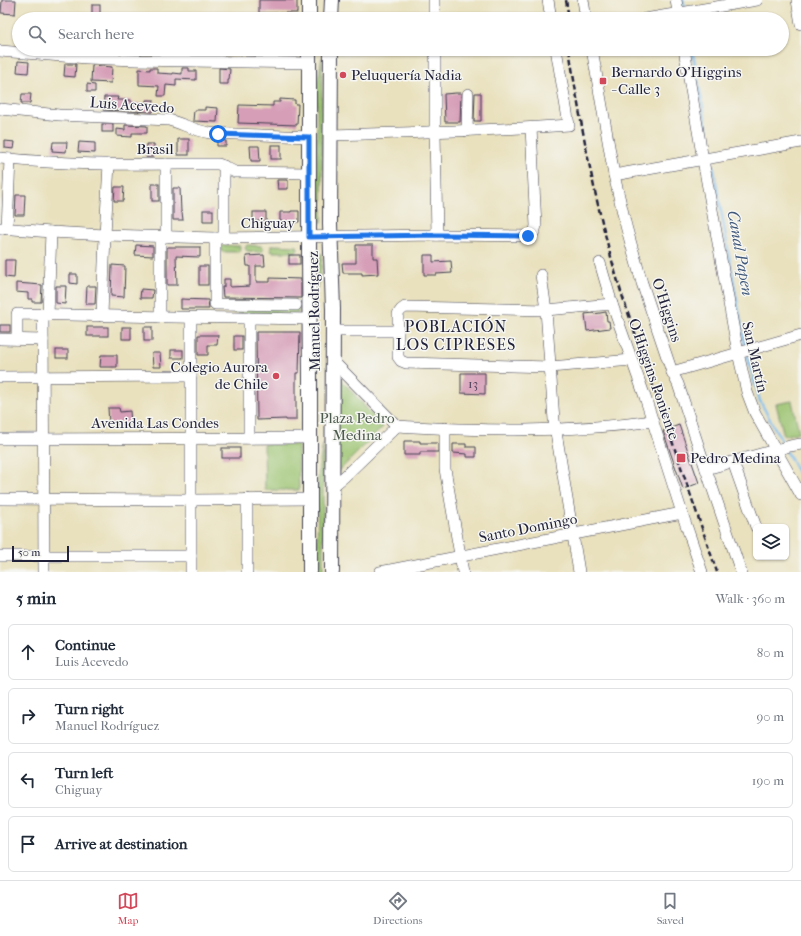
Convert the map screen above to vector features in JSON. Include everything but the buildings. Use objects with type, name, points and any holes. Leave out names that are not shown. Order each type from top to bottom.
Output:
[{"type":"main road","points":[[309,0],[309,12]]},
{"type":"main road","points":[[332,0],[332,12]]},
{"type":"main road","name":"Manuel Rodríguez","points":[[309,56],[310,572]]},
{"type":"main road","name":"Manuel Rodríguez","points":[[331,56],[330,236],[333,309],[332,572]]},
{"type":"street","points":[[434,0],[434,12]]},
{"type":"street","points":[[548,0],[550,12]]},
{"type":"street","points":[[583,0],[585,12]]},
{"type":"street","points":[[676,0],[678,12]]},
{"type":"street","points":[[698,12],[757,0]]},
{"type":"street","points":[[797,0],[801,21]]},
{"type":"street","points":[[0,51],[12,51]]},
{"type":"street","points":[[83,56],[107,59],[150,56]]},
{"type":"street","points":[[435,56],[437,235]]},
{"type":"street","points":[[330,134],[435,133],[569,126],[557,56]]},
{"type":"street","name":"O'Higgins","points":[[593,56],[614,175],[632,252],[741,572]]},
{"type":"street","name":"San Martín","points":[[685,56],[746,392],[755,413],[801,495]]},
{"type":"street","points":[[468,94],[468,131]]},
{"type":"street","name":"Luis Acevedo","points":[[0,109],[59,115],[169,120],[210,133],[309,137]]},
{"type":"street","name":"Chiguay","points":[[4,228],[105,235],[219,238],[437,235],[528,236],[534,232],[536,222],[531,128]]},
{"type":"street","points":[[614,175],[801,142]]},
{"type":"street","points":[[4,228],[5,158]]},
{"type":"street","name":"Brasil","points":[[5,158],[49,162],[109,164],[218,164],[235,172],[309,173]]},
{"type":"street","points":[[102,316],[109,164]]},
{"type":"street","points":[[160,317],[166,164]]},
{"type":"street","points":[[224,166],[215,304],[296,305]]},
{"type":"street","points":[[44,572],[43,340],[51,232]]},
{"type":"street","name":"O'Higgins Poniente","points":[[600,263],[612,304],[653,421],[702,572]]},
{"type":"street","points":[[541,275],[546,310],[555,430],[579,572]]},
{"type":"street","points":[[612,304],[546,310],[407,306],[398,314],[398,357],[401,361],[406,363],[550,367],[632,360]]},
{"type":"street","points":[[17,339],[17,314],[310,319]]},
{"type":"street","points":[[191,318],[191,572]]},
{"type":"street","points":[[249,318],[249,438]]},
{"type":"street","points":[[333,331],[398,331]]},
{"type":"street","points":[[672,372],[801,335]]},
{"type":"street","points":[[0,339],[43,340]]},
{"type":"street","points":[[332,361],[396,426],[555,430],[595,428],[653,421]]},
{"type":"street","points":[[0,377],[191,376]]},
{"type":"street","points":[[332,487],[396,426]]},
{"type":"street","points":[[445,428],[445,469],[463,572]]},
{"type":"street","name":"Avenida Las Condes","points":[[0,439],[310,438]]},
{"type":"street","points":[[706,469],[801,444]]},
{"type":"street","points":[[733,462],[755,524]]},
{"type":"street","points":[[0,499],[310,499]]},
{"type":"street","points":[[247,499],[247,572]]},
{"type":"street","name":"Santo Domingo","points":[[380,572],[405,570],[460,556],[682,513]]},
{"type":"street","points":[[0,556],[191,556]]},
{"type":"green space","points":[[322,57],[322,222],[317,222],[317,85]]},
{"type":"green space","points":[[223,245],[240,246],[240,251],[222,252],[221,247]]},
{"type":"green space","points":[[247,245],[261,246],[263,248],[260,252],[247,251],[245,248]]},
{"type":"green space","points":[[273,245],[297,246],[298,249],[296,252],[273,252],[271,251],[271,247]]},
{"type":"green space","points":[[317,253],[322,254],[318,288],[317,288]]},
{"type":"green space","points":[[233,307],[298,307],[298,314],[233,313]]},
{"type":"green space","name":"Plaza Pedro Medina","points":[[337,375],[383,427],[338,472]]},
{"type":"green space","points":[[792,401],[799,432],[784,436],[776,404]]},
{"type":"green space","points":[[264,444],[298,444],[299,490],[265,490]]},
{"type":"green space","points":[[323,444],[323,572],[317,572],[318,481]]},
{"type":"waterway","name":"Canal Papen","points":[[683,0],[685,8]]},
{"type":"waterway","name":"Canal Papen","points":[[693,56],[711,151]]},
{"type":"waterway","name":"Canal Papen","points":[[713,165],[745,345]]},
{"type":"waterway","name":"Canal Papen","points":[[747,356],[760,401],[781,440]]},
{"type":"waterway","name":"Canal Papen","points":[[787,452],[801,478]]},
{"type":"railway","points":[[566,0],[568,12]]},
{"type":"railway","points":[[570,56],[591,173],[613,265],[717,572]]},
{"type":"place","name":"Peluquería Nadia","points":[[343,75]]},
{"type":"place","name":"Bernardo O'Higgins - Calle 3","points":[[603,81]]},
{"type":"place","name":"Colegio Aurora de Chile","points":[[276,376]]},
{"type":"place","name":"Pedro Medina","points":[[681,458]]},
{"type":"district","name":"POBLACIÓN LOS CIPRESES","points":[[456,335]]},
{"type":"route","points":[[218,134],[309,137],[309,237],[437,235],[528,236]]}]
